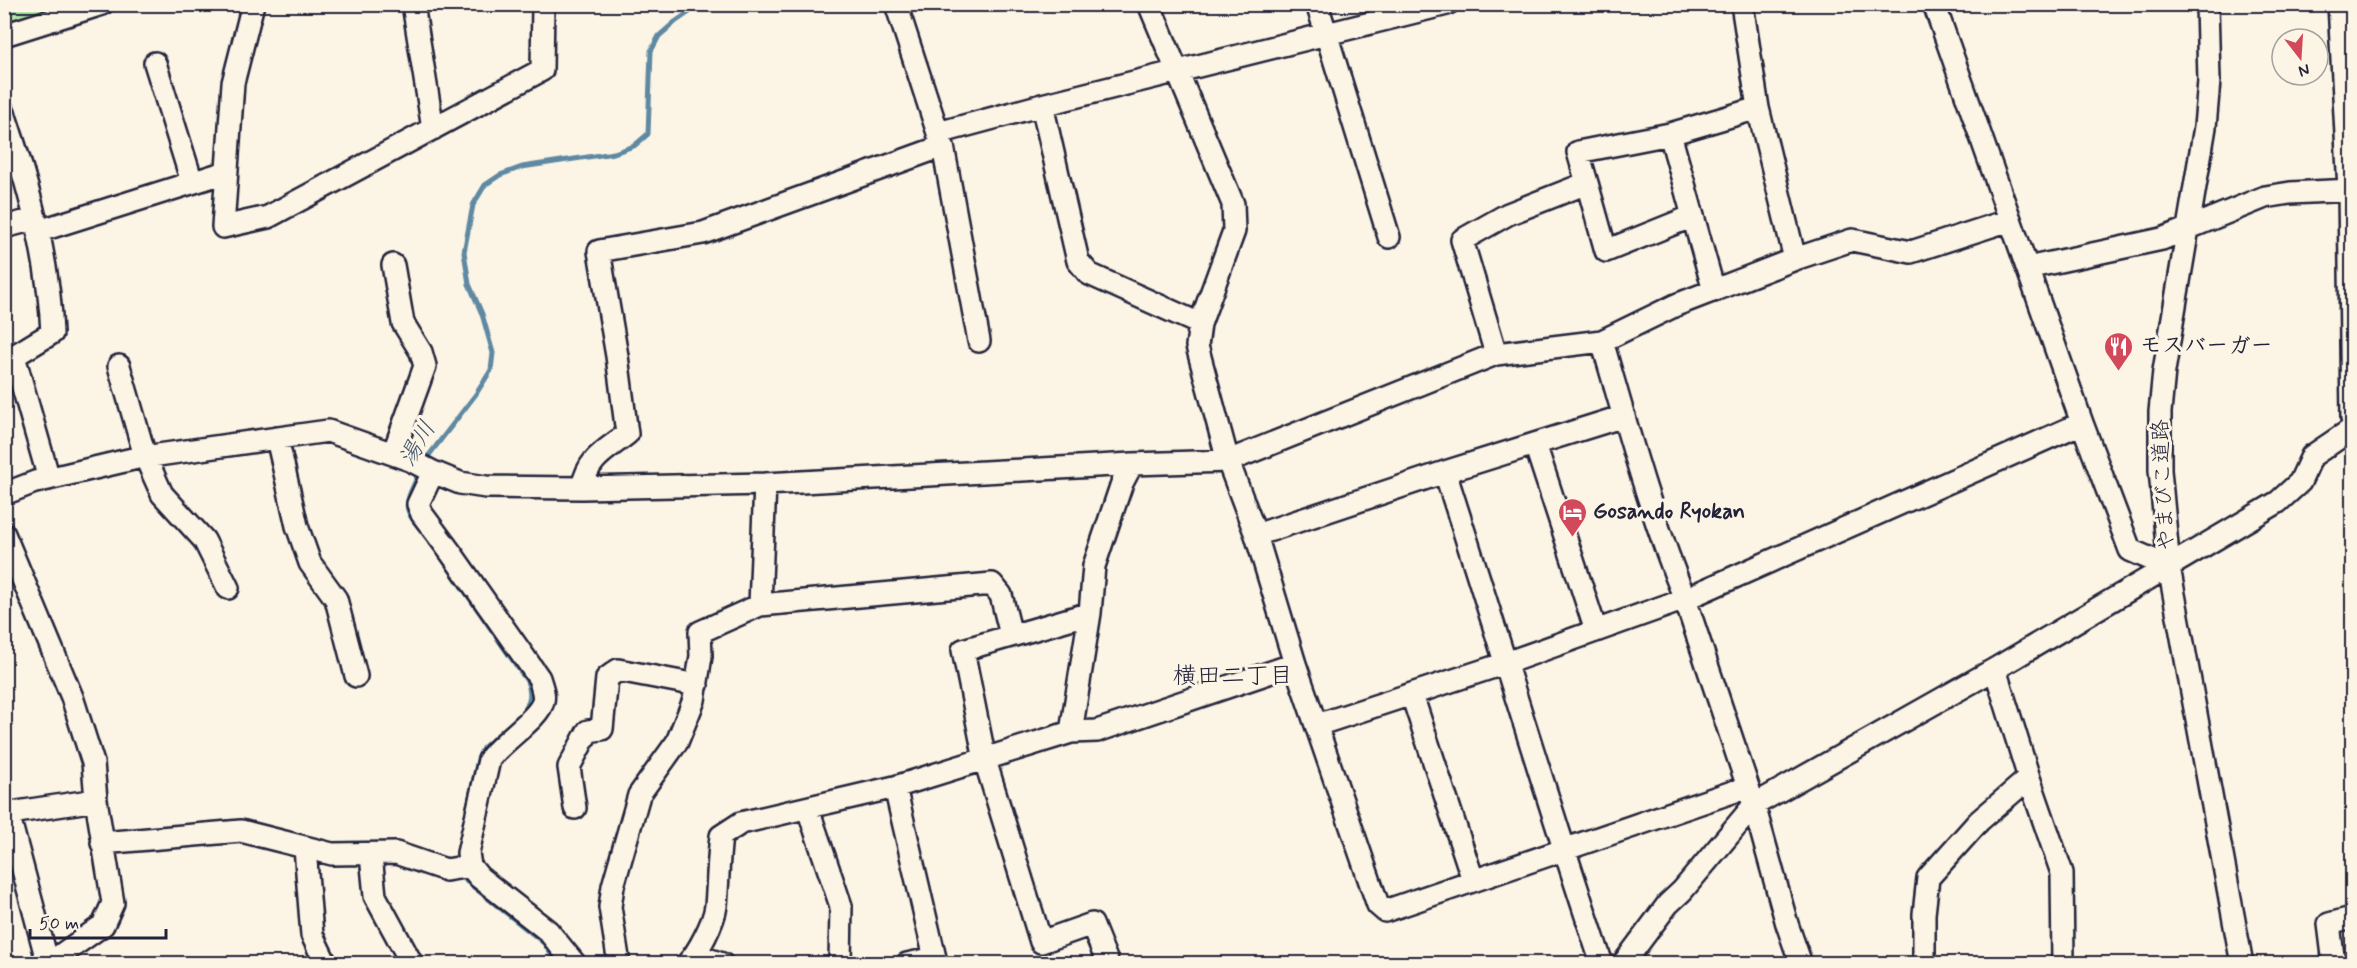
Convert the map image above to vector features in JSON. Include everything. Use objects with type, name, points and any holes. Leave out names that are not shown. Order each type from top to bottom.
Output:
[{"type":"street","points":[[4,35],[102,4]]},
{"type":"street","points":[[253,4],[233,83],[223,227],[268,217],[542,70],[543,4]]},
{"type":"street","points":[[413,4],[433,129]]},
{"type":"street","points":[[896,4],[941,139],[979,341]]},
{"type":"street","points":[[1149,4],[1233,204],[1234,231],[1200,324],[1197,346],[1228,461],[1256,535],[1295,664],[1378,905],[1385,911],[1564,851],[1750,796],[1995,669],[2278,502],[2300,482],[2312,456],[2352,429]]},
{"type":"street","points":[[1317,4],[1389,237]]},
{"type":"street","points":[[582,488],[585,470],[627,434],[617,356],[599,251],[703,233],[941,139],[1042,105],[1447,4]]},
{"type":"street","points":[[1742,4],[1758,108],[1795,259]]},
{"type":"street","points":[[1934,4],[2082,423],[2130,550],[2169,567]]},
{"type":"street","name":"やまびこ道路","points":[[2206,4],[2209,81],[2206,116],[2174,305],[2160,412],[2160,470],[2169,567],[2242,963]]},
{"type":"street","points":[[2338,4],[2351,190],[2352,419]]},
{"type":"street","points":[[155,63],[192,182]]},
{"type":"street","points":[[1042,105],[1078,261],[1089,274],[1200,324]]},
{"type":"street","points":[[1693,216],[1606,251],[1578,152],[1670,134],[1758,108]]},
{"type":"street","points":[[4,113],[37,225],[51,300],[52,333],[10,359],[49,479]]},
{"type":"street","points":[[1670,134],[1714,291]]},
{"type":"street","points":[[4,227],[37,225],[226,172]]},
{"type":"street","points":[[1496,354],[1462,240],[1508,214],[1587,183]]},
{"type":"street","points":[[2027,268],[2162,239],[2265,197],[2290,193],[2351,190]]},
{"type":"street","points":[[4,494],[49,479],[145,456],[328,431],[410,460],[460,483],[486,487],[582,488],[765,484],[1228,461],[1496,354],[1602,341],[1676,305],[1795,259],[1852,240],[1911,252],[2010,220]]},
{"type":"street","points":[[393,265],[403,323],[421,352],[425,366],[393,454]]},
{"type":"street","points":[[1602,341],[1673,569],[1750,796],[1787,924],[1801,963]]},
{"type":"street","points":[[119,366],[145,456],[162,494],[204,540],[228,588]]},
{"type":"street","points":[[1256,535],[1624,416]]},
{"type":"street","points":[[1317,725],[1506,663],[1685,599],[2082,423]]},
{"type":"street","points":[[277,438],[297,526],[310,563],[336,599],[356,676]]},
{"type":"street","points":[[1534,444],[1596,631]]},
{"type":"street","points":[[1071,732],[1090,613],[1094,566],[1122,483],[1132,464]]},
{"type":"street","points":[[433,472],[418,504],[422,514],[539,678],[543,690],[543,702],[536,713],[495,751],[489,760],[468,853],[470,866],[479,877],[548,931],[575,963]]},
{"type":"street","points":[[1445,472],[1564,851],[1602,963]]},
{"type":"street","points":[[760,605],[765,484]]},
{"type":"street","points":[[4,534],[72,697],[93,763],[102,843],[113,903],[103,925],[48,963],[6,813],[96,800]]},
{"type":"street","points":[[619,963],[610,907],[613,886],[639,795],[676,742],[694,700],[701,656],[700,632],[760,605],[992,584],[1001,595],[1011,635]]},
{"type":"street","points":[[1090,613],[963,650],[985,760],[1041,942],[1092,924],[1108,963]]},
{"type":"street","points":[[722,963],[691,959],[716,909],[721,836],[741,823],[895,787],[1071,732],[1097,731],[1295,664]]},
{"type":"street","points":[[1995,669],[2062,873],[2063,963]]},
{"type":"street","points":[[575,808],[570,767],[588,731],[602,729],[607,678],[618,670],[697,685]]},
{"type":"street","points":[[1412,695],[1473,880]]},
{"type":"street","points":[[1924,963],[1924,914],[1928,878],[1979,821],[2029,778]]},
{"type":"street","points":[[895,787],[935,958],[907,963]]},
{"type":"street","points":[[1623,963],[1668,904],[1682,891],[1750,796]]},
{"type":"street","points":[[808,809],[841,906],[840,963]]},
{"type":"street","points":[[102,843],[241,831],[332,854],[396,853],[446,870],[470,866]]},
{"type":"street","points":[[305,848],[312,935],[326,963]]},
{"type":"street","points":[[371,855],[375,896],[412,963]]},
{"type":"street","points":[[2334,963],[2329,924],[2352,918]]},
{"type":"green space","points":[[5,5],[68,5],[5,23]]},
{"type":"waterway","name":"湯川","points":[[423,463],[476,394],[491,370],[493,353],[482,314],[469,284],[464,252],[473,205],[485,185],[500,175],[522,167],[614,153],[634,146],[648,134],[651,51],[659,36],[701,4]]},
{"type":"waterway","name":"湯川","points":[[420,471],[407,506],[408,512],[426,536]]},
{"type":"waterway","name":"湯川","points":[[439,554],[527,681],[530,691],[529,700],[519,717]]},
{"type":"waterway","name":"湯川","points":[[463,829],[478,759],[483,748],[497,736]]},
{"type":"waterway","name":"湯川","points":[[463,873],[466,881],[544,943],[557,964]]},
{"type":"place","name":"モスバーガー","points":[[2119,372]]},
{"type":"place","name":"Gosando Ryokan","points":[[1572,538]]},
{"type":"district","name":"横田二丁目","points":[[1233,676]]}]
